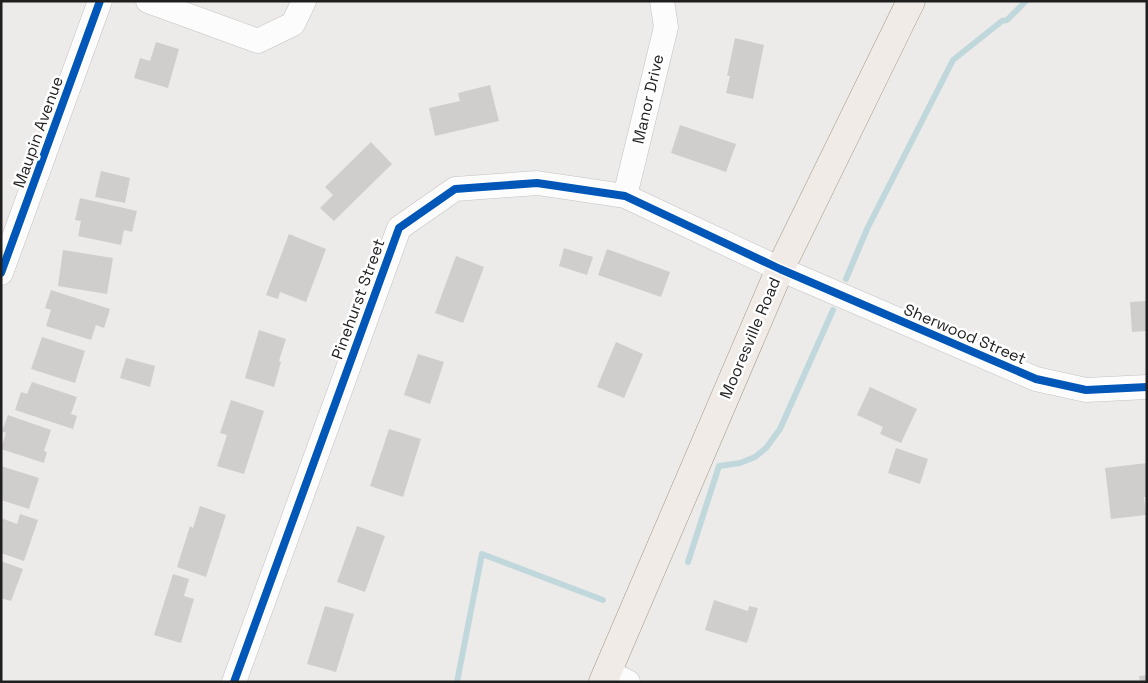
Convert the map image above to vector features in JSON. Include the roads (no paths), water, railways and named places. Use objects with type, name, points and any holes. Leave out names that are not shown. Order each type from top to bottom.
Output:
[{"type":"main road","name":"Mooresville Road","points":[[613,679],[780,269],[911,1]]},
{"type":"street","name":"Maupin Avenue","points":[[1,272],[100,1]]},
{"type":"street","points":[[148,1],[258,41],[293,24],[304,1]]},
{"type":"street","name":"Manor Drive","points":[[625,196],[666,27],[662,1]]},
{"type":"street","name":"Pinehurst Street","points":[[234,682],[399,228],[455,189],[537,184],[625,196],[780,269]]},
{"type":"street","name":"Sherwood Street","points":[[780,269],[1036,379],[1086,390],[1147,387]]},
{"type":"waterway","points":[[846,279],[867,229],[953,60],[1002,21],[1007,20],[1026,1]]},
{"type":"waterway","points":[[688,562],[719,466],[740,463],[755,457],[766,448],[780,429],[833,310]]},
{"type":"waterway","points":[[457,682],[482,554],[603,600]]}]
